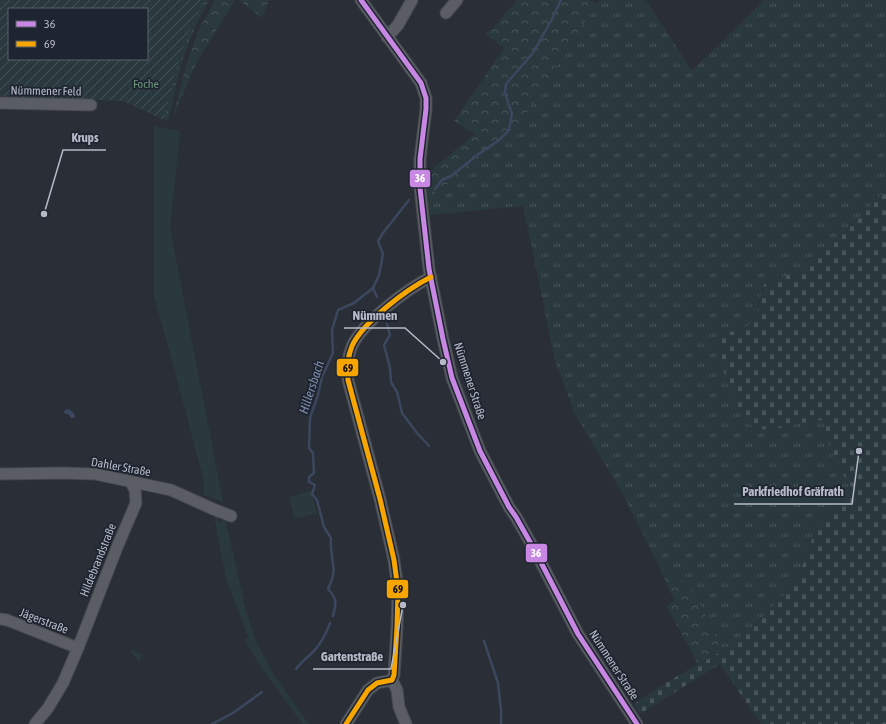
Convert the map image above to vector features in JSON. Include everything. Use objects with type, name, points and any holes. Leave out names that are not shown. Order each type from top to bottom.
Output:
[{"type":"street","name":"Nümmener Straße","points":[[361,0],[421,84],[426,98],[420,159],[420,188],[431,277],[452,378],[480,451],[509,507],[534,549],[578,634],[637,724]]},
{"type":"street","points":[[387,37],[398,25],[412,0]]},
{"type":"street","points":[[446,13],[457,0]]},
{"type":"street","name":"Nümmener Feld","points":[[0,103],[91,105]]},
{"type":"street","points":[[406,724],[399,707],[397,690],[392,680],[395,670],[398,597],[394,560],[380,499],[348,380],[347,361],[352,346],[357,338],[378,314],[413,287],[431,277]]},
{"type":"street","name":"Dahler Straße","points":[[0,474],[95,474],[171,490],[231,516]]},
{"type":"street","name":"Hildebrandstraße","points":[[35,724],[55,698],[63,683],[136,503],[135,490],[131,482]]},
{"type":"street","name":"Jägerstraße","points":[[0,619],[7,620],[78,648]]},
{"type":"street","points":[[346,724],[368,690],[377,683],[392,680]]},
{"type":"green space","name":"Foche","points":[[0,0],[205,0],[191,26],[178,63],[164,120],[123,101],[0,96]]},
{"type":"green space","points":[[205,0],[209,0],[195,27],[181,64],[168,121],[164,120],[178,63],[191,26]]},
{"type":"green space","points":[[215,0],[235,0],[197,62],[173,117],[186,65],[199,29]]},
{"type":"green space","points":[[239,0],[269,0],[262,18]]},
{"type":"green space","points":[[517,0],[589,0],[597,4],[512,135],[427,199],[424,176],[475,134],[454,121],[504,48],[485,34],[495,26]]},
{"type":"green space","points":[[599,0],[646,0],[692,71],[764,0],[886,0],[886,190],[812,265],[799,272],[764,285],[753,321],[748,326],[740,330],[723,336],[719,346],[719,352],[725,374],[744,418],[784,427],[798,423],[824,420],[828,440],[834,457],[854,490],[854,493],[824,517],[815,531],[798,574],[782,597],[748,632],[722,651],[694,591],[655,558],[622,493],[575,414],[554,358],[523,206],[430,215],[427,199],[512,135]]},
{"type":"green space","points":[[154,126],[180,131],[170,228],[223,502],[204,495],[204,482],[154,296]]},
{"type":"green space","points":[[886,190],[886,724],[761,724],[720,664],[640,714],[634,704],[667,682],[722,651],[748,632],[782,597],[793,583],[802,567],[819,522],[854,493],[854,490],[835,461],[828,441],[824,420],[800,423],[778,429],[763,429],[754,427],[743,418],[724,371],[719,348],[724,336],[751,323],[761,299],[764,285],[768,281],[812,265]]},
{"type":"green space","points":[[311,491],[317,513],[295,519],[289,497]]},
{"type":"green space","points":[[214,516],[218,516],[219,522],[223,522],[222,518],[225,518],[245,606],[256,642],[275,676],[310,724],[303,724],[298,718],[266,674],[244,640],[248,637],[226,579]]},
{"type":"green space","points":[[655,558],[694,591],[722,651],[698,664],[667,607],[674,600]]},
{"type":"green space","points":[[129,649],[142,654],[139,662]]},
{"type":"water","points":[[68,409],[73,412],[75,417],[71,418],[68,414],[65,414],[65,410]]},
{"type":"waterway","points":[[435,189],[442,180],[451,176],[498,141],[509,130],[512,114],[505,93],[506,84],[533,53],[561,0]]},
{"type":"waterway","points":[[377,297],[373,288],[379,275],[383,254],[378,241],[409,200]]},
{"type":"waterway","name":"Hillersbach","points":[[333,616],[335,599],[328,589],[334,571],[331,538],[324,527],[317,500],[312,494],[315,485],[309,482],[309,477],[314,473],[313,453],[309,448],[310,418],[318,395],[322,377],[333,353],[332,330],[338,310],[354,303],[373,288]]},
{"type":"waterway","points":[[387,324],[390,335],[384,345],[390,368],[391,382],[397,392],[402,413],[429,446]]},
{"type":"waterway","name":"Hillersbach","points":[[296,669],[314,651],[330,623]]},
{"type":"waterway","points":[[484,641],[498,683],[501,724]]},
{"type":"waterway","name":"Hillersbach","points":[[212,724],[233,713],[262,692]]},
{"type":"transit line","name":"36","points":[[361,0],[421,83],[426,98],[420,159],[420,188],[429,269],[452,378],[480,451],[509,507],[534,549],[578,634],[637,724]]},
{"type":"transit line","name":"69","points":[[346,724],[368,690],[377,683],[392,680],[394,675],[398,590],[394,560],[380,499],[348,380],[348,359],[352,346],[366,327],[376,317],[410,289],[431,277]]},
{"type":"place","name":"Krups","points":[[44,214]]},
{"type":"place","name":"Nümmen","points":[[443,362]]},
{"type":"place","name":"Parkfriedhof Gräfrath","points":[[859,451]]},
{"type":"place","name":"Gartenstraße","points":[[403,605]]}]
